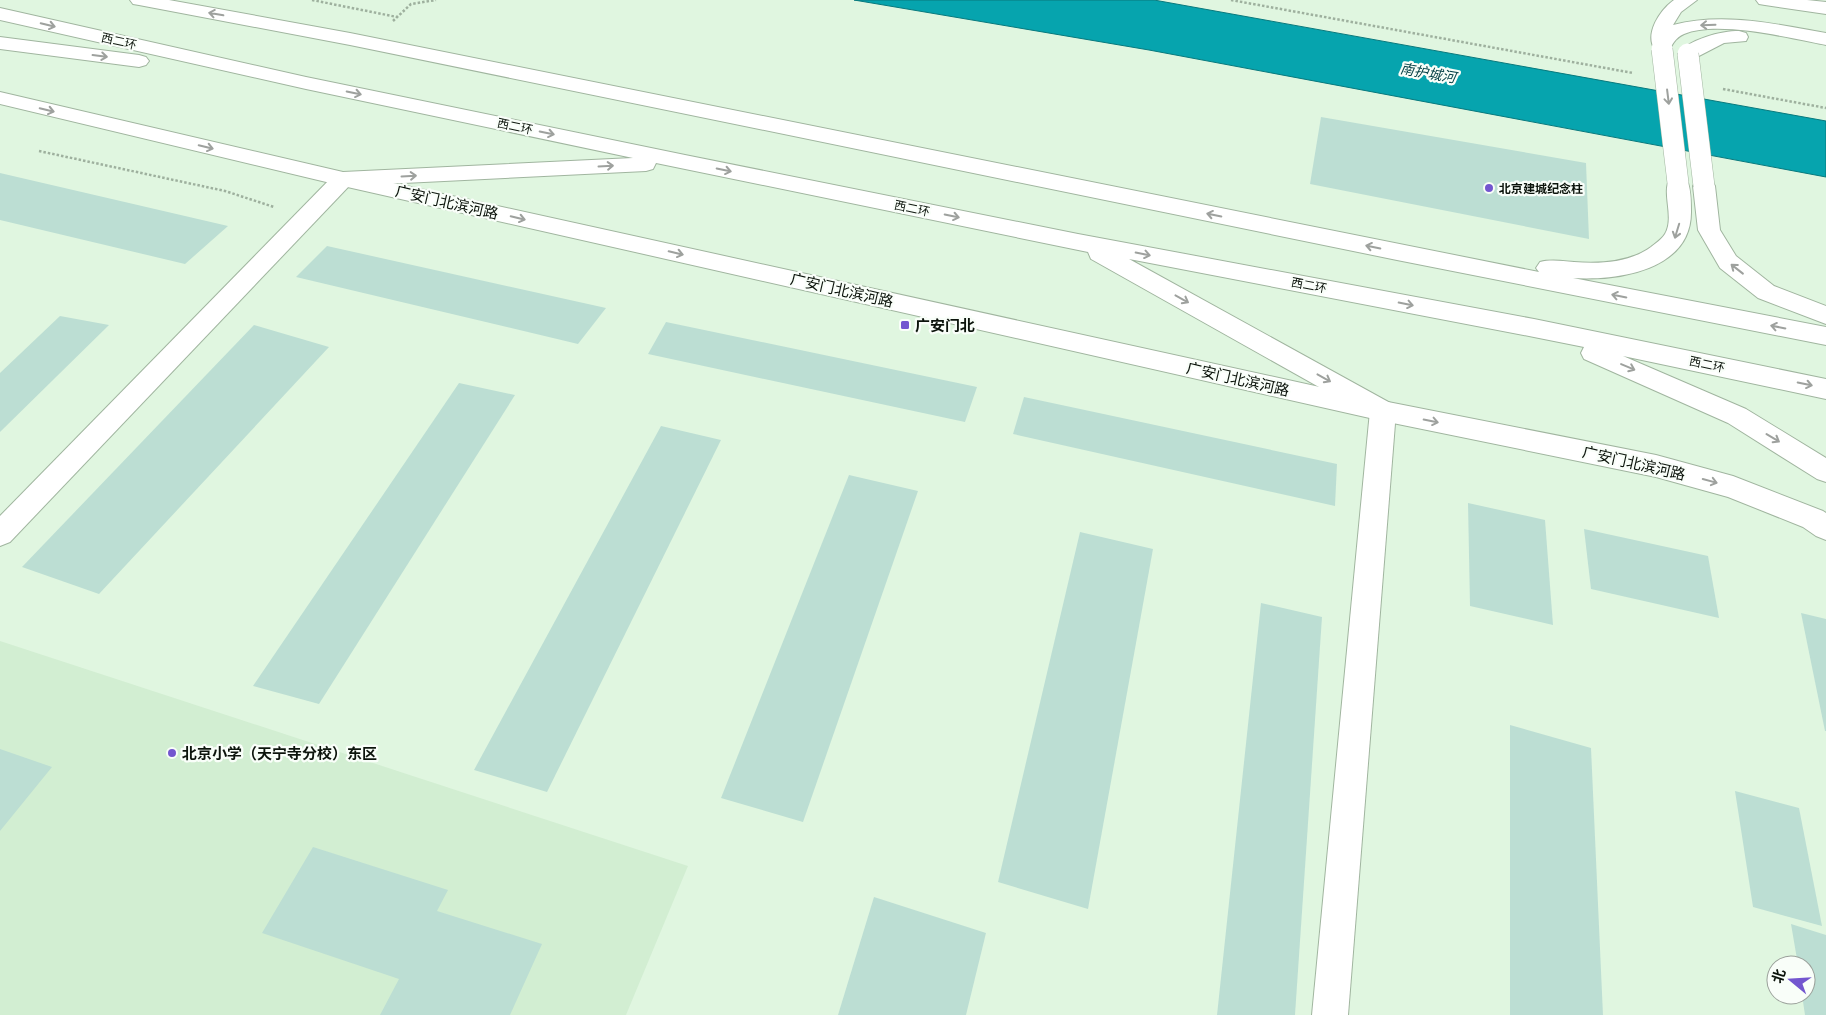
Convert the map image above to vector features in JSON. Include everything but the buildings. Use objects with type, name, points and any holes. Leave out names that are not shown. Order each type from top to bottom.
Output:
[{"type":"main road","points":[[139,0],[350,39],[1397,252],[1826,336]]},
{"type":"main road","points":[[223,0],[350,39]]},
{"type":"main road","points":[[1397,252],[1559,269],[1620,270],[1644,262],[1661,252],[1675,238],[1680,219],[1678,183],[1660,34],[1667,14],[1688,0]]},
{"type":"main road","points":[[1764,0],[1826,8]]},
{"type":"main road","name":"西二环","points":[[0,14],[306,83],[685,162],[1078,242],[1534,328],[1826,389]]},
{"type":"main road","points":[[1662,45],[1678,29],[1710,24],[1728,24],[1826,38]]},
{"type":"main road","points":[[1826,48],[1731,36],[1710,40],[1688,54],[1709,230],[1728,262],[1766,292],[1826,315]]},
{"type":"main road","points":[[0,43],[306,83]]},
{"type":"main road","name":"广安门北滨河路","points":[[0,98],[343,179],[1384,411],[1656,466],[1733,487],[1812,519],[1826,528]]},
{"type":"main road","points":[[0,534],[343,179],[685,162]]},
{"type":"main road","points":[[1078,242],[1384,411],[1330,1015]]},
{"type":"main road","points":[[1534,328],[1646,374],[1737,416],[1826,471]]},
{"type":"path","points":[[312,0],[397,18]]},
{"type":"path","points":[[390,24],[411,4],[436,0]]},
{"type":"path","points":[[1231,0],[1640,74]]},
{"type":"path","points":[[1718,88],[1826,108]]},
{"type":"path","points":[[38,151],[225,191],[277,208]]},
{"type":"shaded area","name":"北京小学（天宁寺分校）东区","points":[[0,641],[688,866],[626,1015],[0,1015]]},
{"type":"water","name":"南护城河","points":[[854,0],[1154,0],[1826,121],[1826,177],[1149,50]]},
{"type":"place","name":"北京建城纪念柱","points":[[1489,188]]},
{"type":"place","name":"广安门北","points":[[905,325]]},
{"type":"place","name":"北京小学（天宁寺分校）东区","points":[[172,753]]}]
